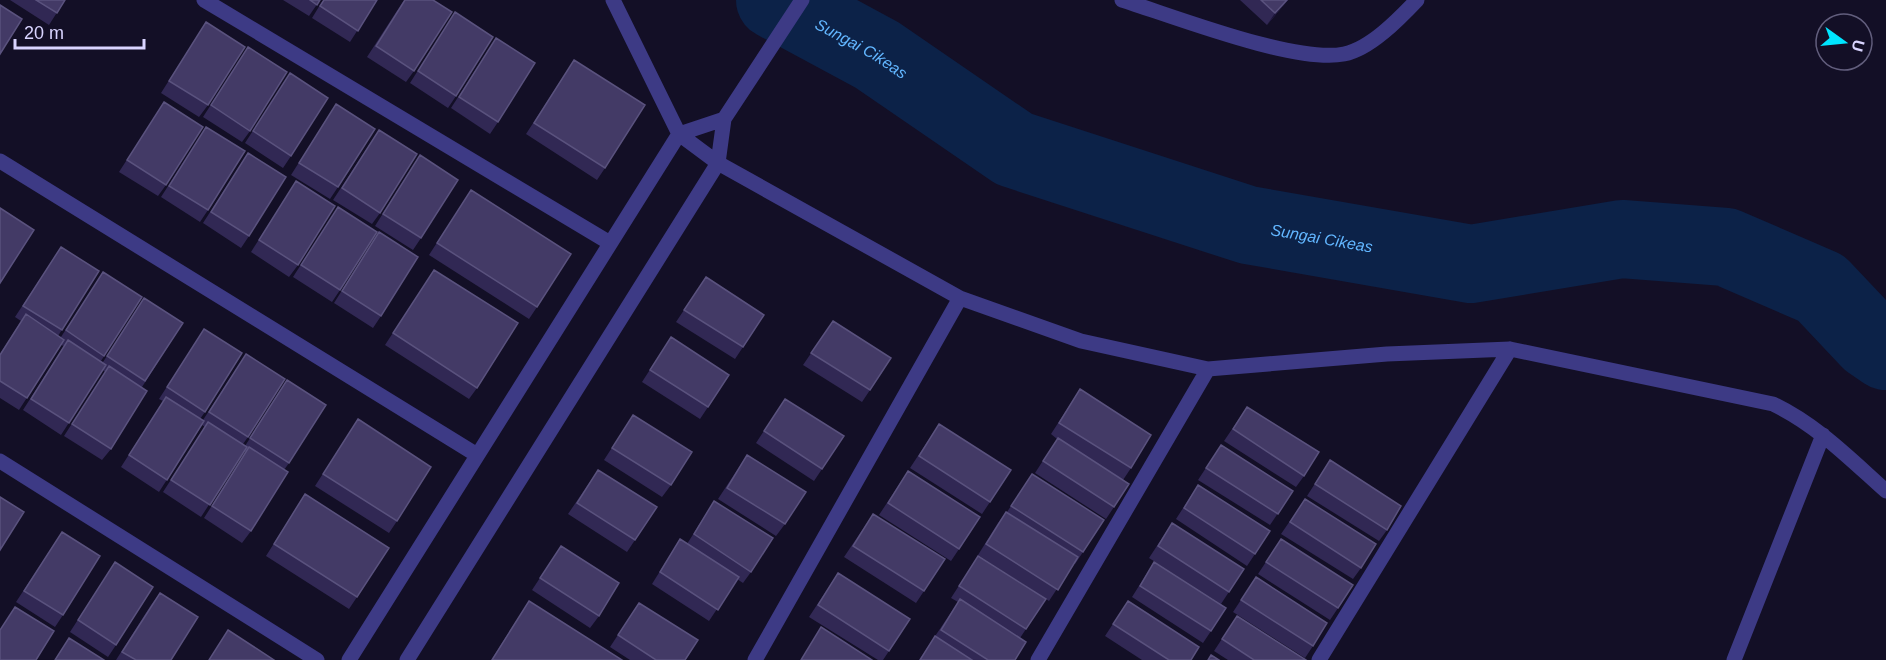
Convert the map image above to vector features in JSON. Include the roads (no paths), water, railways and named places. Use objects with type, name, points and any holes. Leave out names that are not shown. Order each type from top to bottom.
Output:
[{"type":"street","points":[[204,0],[610,243]]},
{"type":"street","points":[[613,0],[678,134],[718,163],[960,298],[1082,341],[1208,369],[1387,354],[1510,349],[1773,404],[1799,417],[1823,435],[1886,491]]},
{"type":"street","points":[[407,660],[718,163],[724,120],[802,0]]},
{"type":"street","points":[[1122,0],[1293,53],[1344,54],[1387,31],[1417,0]]},
{"type":"street","points":[[349,660],[678,134],[724,120]]},
{"type":"street","points":[[0,161],[477,455]]},
{"type":"street","points":[[755,660],[960,298]]},
{"type":"street","points":[[1319,660],[1510,349]]},
{"type":"street","points":[[1038,660],[1208,369]]},
{"type":"street","points":[[1734,660],[1823,435]]},
{"type":"street","points":[[0,461],[317,660]]},
{"type":"waterway","name":"Sungai Cikeas","points":[[775,0],[877,55],[1014,149],[1248,225],[1471,264],[1622,239],[1726,247],[1821,288],[1870,340],[1886,351]]}]
